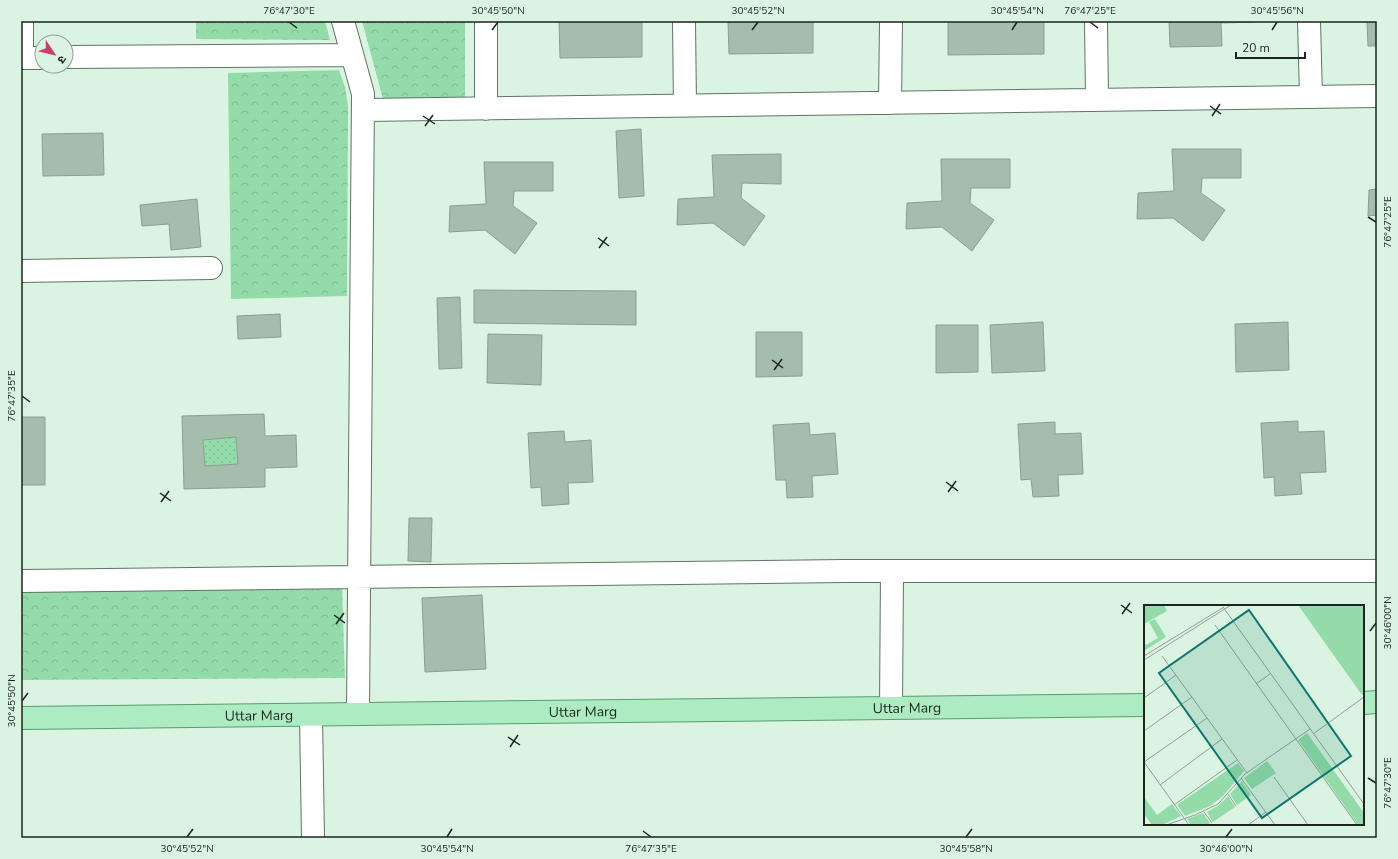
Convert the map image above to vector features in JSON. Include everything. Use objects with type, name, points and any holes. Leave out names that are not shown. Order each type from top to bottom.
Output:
[{"type":"main road","points":[[1364,703],[1377,702]]},
{"type":"main road","name":"Uttar Marg","points":[[21,718],[1144,705]]},
{"type":"street","points":[[22,21],[28,58]]},
{"type":"street","points":[[343,21],[363,94],[358,714]]},
{"type":"street","points":[[486,21],[486,108]]},
{"type":"street","points":[[684,21],[685,106]]},
{"type":"street","points":[[890,103],[891,21]]},
{"type":"street","points":[[1096,21],[1097,100]]},
{"type":"street","points":[[1309,21],[1311,97]]},
{"type":"street","points":[[74,57],[352,55]]},
{"type":"street","points":[[363,110],[1377,96]]},
{"type":"street","points":[[21,271],[211,268]]},
{"type":"street","points":[[891,708],[892,571]]},
{"type":"street","points":[[21,581],[892,571],[1377,571]]},
{"type":"street","points":[[311,715],[313,838]]},
{"type":"green space","points":[[196,21],[325,21],[330,40],[196,39]]},
{"type":"green space","points":[[362,21],[465,21],[465,98],[383,99]]},
{"type":"green space","points":[[339,70],[345,87],[348,106],[347,296],[231,299],[228,73]]},
{"type":"green space","points":[[236,437],[238,464],[205,466],[203,440]]},
{"type":"green space","points":[[342,585],[345,678],[21,680],[21,588]]},
{"type":"building","points":[[559,21],[642,21],[642,57],[560,58]]},
{"type":"building","points":[[728,21],[813,21],[813,53],[729,54]]},
{"type":"building","points":[[948,21],[1044,21],[1044,54],[948,55]]},
{"type":"building","points":[[1169,21],[1255,22],[1221,23],[1222,46],[1170,47]]},
{"type":"building","points":[[1367,21],[1377,21],[1377,46],[1368,46]]},
{"type":"building","points":[[641,129],[644,196],[619,198],[616,131]]},
{"type":"building","points":[[103,133],[104,175],[43,176],[42,134]]},
{"type":"building","points":[[1172,149],[1241,149],[1241,178],[1202,178],[1201,193],[1225,210],[1203,241],[1173,218],[1137,219],[1138,193],[1174,191]]},
{"type":"building","points":[[781,154],[781,184],[742,183],[741,198],[765,216],[744,246],[713,223],[677,225],[678,199],[714,197],[712,155]]},
{"type":"building","points":[[941,159],[1010,159],[1010,188],[971,188],[970,203],[994,220],[972,251],[942,227],[906,229],[907,203],[942,201]]},
{"type":"building","points":[[484,162],[553,162],[553,191],[514,191],[513,206],[537,223],[515,254],[485,230],[449,232],[450,206],[486,204]]},
{"type":"building","points":[[1377,189],[1377,215],[1368,216],[1369,190]]},
{"type":"building","points":[[197,199],[201,247],[171,250],[169,224],[142,226],[140,205]]},
{"type":"building","points":[[474,290],[636,291],[636,325],[474,323]]},
{"type":"building","points":[[460,297],[462,368],[439,369],[437,298]]},
{"type":"building","points":[[280,314],[281,337],[238,339],[237,316]]},
{"type":"building","points":[[1043,322],[1045,371],[992,373],[990,325]]},
{"type":"building","points":[[1288,322],[1289,370],[1236,372],[1235,324]]},
{"type":"building","points":[[936,325],[978,325],[978,372],[936,373]]},
{"type":"building","points":[[756,332],[802,332],[802,376],[756,377]]},
{"type":"building","points":[[488,334],[542,335],[541,385],[487,383]]},
{"type":"building","points":[[264,414],[265,436],[296,435],[297,467],[265,468],[265,487],[184,489],[182,416]],"holes":[[[236,437],[238,464],[205,466],[203,440]]]},
{"type":"building","points":[[21,417],[45,417],[45,485],[21,485]]},
{"type":"building","points":[[1298,421],[1298,432],[1324,431],[1326,472],[1300,473],[1302,494],[1275,496],[1274,477],[1264,478],[1261,423]]},
{"type":"building","points":[[1055,422],[1055,434],[1081,433],[1083,474],[1058,475],[1059,496],[1033,497],[1031,479],[1021,480],[1018,424]]},
{"type":"building","points":[[809,423],[810,435],[835,433],[838,474],[812,476],[813,497],[787,498],[786,480],[776,480],[773,425]]},
{"type":"building","points":[[564,431],[565,442],[591,440],[593,482],[568,483],[569,504],[542,506],[541,487],[531,488],[528,433]]},
{"type":"building","points":[[409,518],[432,518],[431,562],[408,561]]},
{"type":"building","points":[[482,595],[486,669],[425,672],[422,598]]}]
